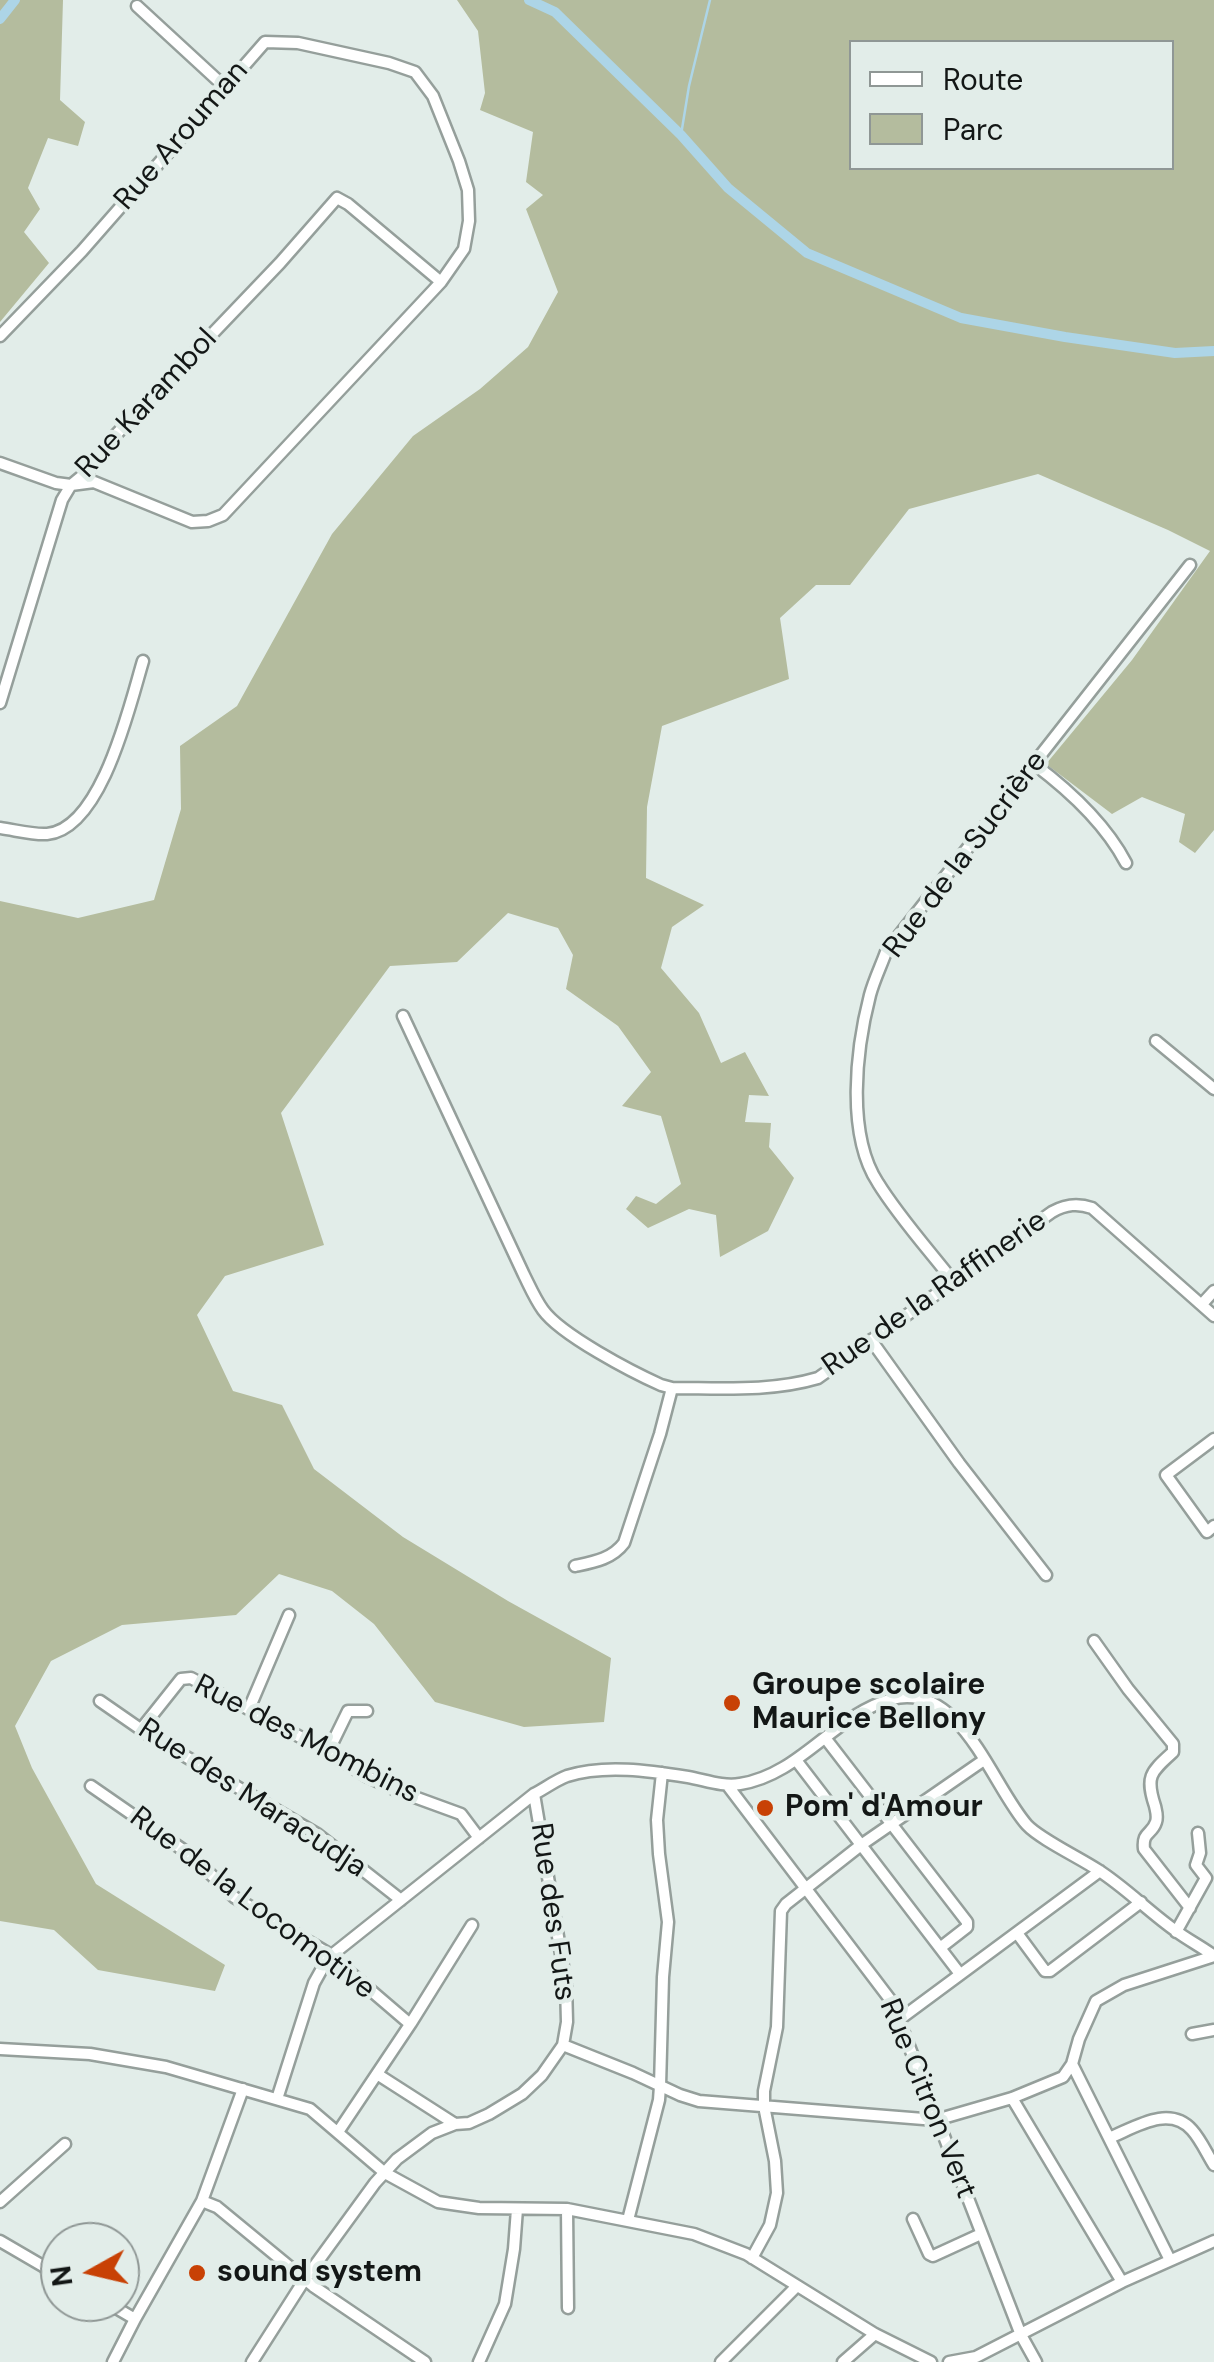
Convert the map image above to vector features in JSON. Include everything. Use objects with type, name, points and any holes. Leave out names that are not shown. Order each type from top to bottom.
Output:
[{"type":"street","points":[[138,6],[226,88]]},
{"type":"street","name":"Rue Arouman","points":[[0,336],[82,251],[265,42],[298,43],[416,72],[433,96],[468,190],[469,221],[464,249],[441,282]]},
{"type":"street","name":"Rue Karambol","points":[[0,704],[62,500],[72,485],[338,198],[441,282]]},
{"type":"street","points":[[0,463],[56,483],[94,482],[192,522],[223,515],[441,282]]},
{"type":"street","name":"Rue de la Sucrière","points":[[952,1281],[876,1181],[864,1150],[856,1111],[871,992],[886,952],[1190,565]]},
{"type":"street","points":[[0,828],[49,834],[75,819],[93,798],[118,743],[143,661]]},
{"type":"street","points":[[1034,764],[1105,829],[1126,863]]},
{"type":"street","name":"Rue de la Raffinerie","points":[[403,1016],[544,1312],[592,1347],[652,1381],[672,1388],[764,1388],[818,1378],[1052,1212],[1075,1204],[1092,1208],[1214,1316]]},
{"type":"street","points":[[1156,1041],[1214,1088]]},
{"type":"street","points":[[1202,1304],[1214,1291]]},
{"type":"street","points":[[870,1340],[958,1463],[1046,1575]]},
{"type":"street","points":[[575,1566],[606,1558],[618,1552],[624,1543],[672,1388]]},
{"type":"street","points":[[1214,1439],[1166,1475],[1207,1532],[1214,1526]]},
{"type":"street","points":[[249,1709],[289,1616]]},
{"type":"street","points":[[1094,1640],[1174,1744],[1173,1752],[1149,1780],[1157,1818],[1143,1842],[1144,1849],[1190,1908]]},
{"type":"street","name":"Rue des Mombins","points":[[142,1728],[180,1679],[191,1678],[380,1783],[462,1814],[479,1838]]},
{"type":"street","points":[[276,2099],[314,1983],[330,1956],[534,1794],[567,1776],[610,1769],[728,1786],[745,1784],[796,1760],[865,1710],[895,1698],[924,1700],[950,1714],[970,1737],[1029,1828],[1100,1871],[1176,1932],[1214,1956]]},
{"type":"street","name":"Rue des Maracudja","points":[[100,1701],[149,1735],[317,1834],[401,1900]]},
{"type":"street","points":[[328,1752],[348,1711],[366,1711]]},
{"type":"street","points":[[826,1739],[967,1922],[967,1927],[940,1948]]},
{"type":"street","points":[[796,1760],[960,1974]]},
{"type":"street","points":[[752,2258],[770,2225],[777,2193],[764,2092],[778,2026],[779,1920],[786,1904],[984,1760]]},
{"type":"street","points":[[628,2220],[659,2100],[662,1977],[668,1922],[659,1854],[662,1774]]},
{"type":"street","name":"Rue de la Locomotive","points":[[92,1786],[192,1856],[234,1896],[330,1956],[410,2024]]},
{"type":"street","name":"Rue Citron Vert","points":[[728,1786],[892,2002],[1020,2335],[1036,2362]]},
{"type":"street","name":"Rue des Futs","points":[[252,2362],[305,2279],[409,2148],[432,2133],[490,2114],[522,2094],[563,2046],[566,1984],[534,1794]]},
{"type":"street","points":[[1176,1932],[1206,1878],[1196,1865],[1200,1853],[1198,1834]]},
{"type":"street","points":[[900,2019],[1100,1871]]},
{"type":"street","points":[[1017,1933],[1045,1971],[1050,1970],[1141,1902]]},
{"type":"street","points":[[338,2132],[472,1925]]},
{"type":"street","points":[[563,2046],[699,2100],[936,2120],[1012,2098],[1063,2077],[1072,2064],[1096,2001],[1124,1985],[1214,1956]]},
{"type":"street","points":[[1192,2034],[1214,2030]]},
{"type":"street","points":[[0,2049],[90,2054],[166,2066],[310,2109],[386,2173],[438,2202],[517,2210],[567,2210],[694,2234],[752,2258],[875,2334],[931,2362]]},
{"type":"street","points":[[1072,2064],[1170,2260]]},
{"type":"street","points":[[377,2074],[455,2124]]},
{"type":"street","points":[[140,2308],[202,2201],[243,2089]]},
{"type":"street","points":[[1012,2098],[1122,2282]]},
{"type":"street","points":[[1109,2138],[1154,2119],[1172,2118],[1190,2128],[1214,2165]]},
{"type":"street","points":[[0,2202],[65,2144]]},
{"type":"street","points":[[202,2201],[217,2207],[313,2286],[426,2362]]},
{"type":"street","points":[[479,2362],[505,2304],[517,2210]]},
{"type":"street","points":[[567,2210],[568,2308]]},
{"type":"street","points":[[914,2219],[933,2256],[981,2234]]},
{"type":"street","points":[[949,2362],[976,2357],[1214,2240]]},
{"type":"street","points":[[0,2241],[40,2264]]},
{"type":"street","points":[[721,2362],[797,2286]]},
{"type":"street","points":[[113,2362],[132,2322]]},
{"type":"street","points":[[843,2362],[875,2334]]},
{"type":"green space","points":[[0,0],[63,0],[60,100],[85,122],[78,146],[48,138],[28,188],[40,209],[24,232],[49,263],[0,322]]},
{"type":"green space","points":[[457,0],[1214,0],[1214,830],[1195,853],[1179,842],[1185,814],[1142,797],[1112,814],[1046,764],[1132,660],[1210,551],[1038,474],[909,509],[850,585],[816,585],[780,618],[789,679],[662,726],[647,807],[646,878],[704,905],[672,927],[661,968],[699,1013],[721,1063],[745,1052],[769,1096],[749,1095],[745,1122],[771,1123],[769,1147],[794,1178],[768,1231],[720,1257],[716,1215],[689,1209],[648,1228],[626,1209],[636,1196],[656,1204],[681,1184],[661,1116],[622,1106],[651,1072],[618,1026],[566,989],[573,955],[558,928],[508,913],[457,962],[390,966],[281,1113],[324,1245],[225,1276],[197,1315],[233,1391],[282,1405],[314,1469],[403,1537],[611,1658],[604,1722],[524,1727],[435,1702],[374,1624],[332,1591],[279,1574],[236,1615],[122,1625],[51,1661],[15,1726],[32,1768],[96,1884],[225,1965],[215,1991],[98,1970],[54,1930],[0,1921],[0,901],[78,918],[154,900],[181,809],[180,746],[237,706],[332,534],[413,436],[480,389],[528,347],[558,292],[526,209],[543,195],[526,182],[533,132],[480,110],[485,93],[478,31]]},
{"type":"waterway","points":[[0,19],[15,0]]},
{"type":"waterway","points":[[529,0],[555,12],[681,135],[728,188],[807,253],[961,318],[1175,353],[1214,351]]},
{"type":"waterway","points":[[681,135],[710,0]]},
{"type":"place","name":"Groupe scolaire Maurice Bellony","points":[[732,1703]]},
{"type":"place","name":"Pom' d'Amour","points":[[765,1808]]},
{"type":"place","name":"sound system","points":[[197,2273]]}]
